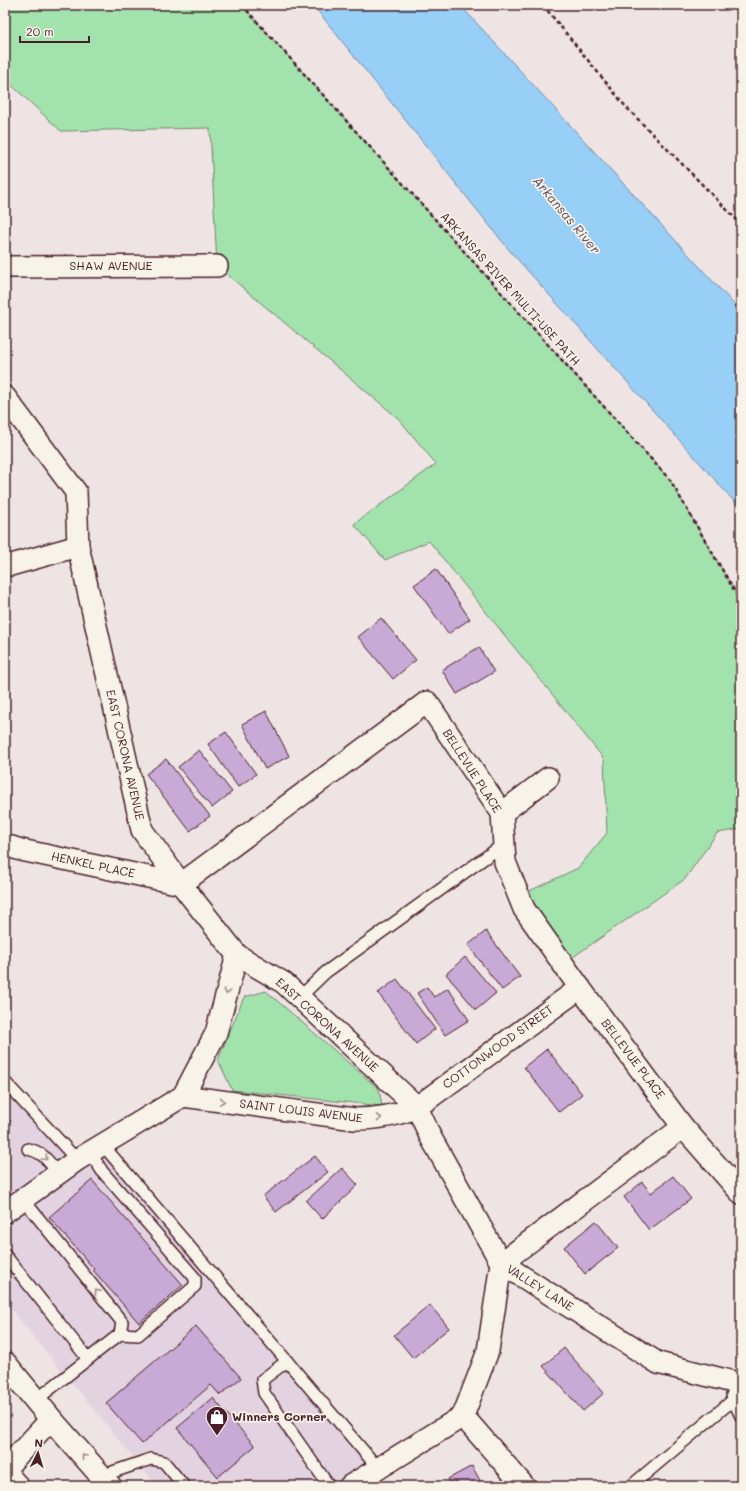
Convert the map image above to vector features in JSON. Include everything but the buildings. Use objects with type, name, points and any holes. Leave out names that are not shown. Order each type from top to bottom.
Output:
[{"type":"main road","points":[[5,1363],[51,1419],[106,1481]]},
{"type":"main road","points":[[5,1472],[18,1486]]},
{"type":"street","name":"SHAW AVENUE","points":[[5,267],[217,266]]},
{"type":"street","name":"EAST CORONA AVENUE","points":[[5,397],[76,492],[78,546],[142,830],[181,884],[237,955],[284,982],[417,1107],[430,1136],[501,1263]]},
{"type":"street","points":[[5,564],[11,565],[78,546]]},
{"type":"street","name":"BELLEVUE PLACE","points":[[181,884],[427,702],[502,813],[505,862],[524,909],[580,988],[683,1127],[741,1193]]},
{"type":"street","points":[[502,813],[548,778]]},
{"type":"street","name":"HENKEL PLACE","points":[[5,845],[21,850],[181,884]]},
{"type":"street","points":[[5,1212],[58,1173],[90,1152],[184,1096],[216,1033],[237,955]]},
{"type":"street","name":"COTTONWOOD STREET","points":[[417,1107],[580,988]]},
{"type":"street","name":"SAINT LOUIS AVENUE","points":[[184,1096],[355,1119],[385,1118],[417,1107]]},
{"type":"street","name":"VALLEY LANE","points":[[683,1127],[501,1263],[658,1363],[735,1388]]},
{"type":"street","points":[[350,1486],[463,1416],[488,1351],[501,1263]]},
{"type":"street","points":[[463,1416],[524,1486]]},
{"type":"street","points":[[5,1469],[51,1419]]},
{"type":"lane","points":[[300,996],[326,972],[504,844]]},
{"type":"lane","points":[[5,1082],[90,1152],[286,1361],[378,1468]]},
{"type":"lane","points":[[28,1149],[37,1151],[58,1173]]},
{"type":"lane","points":[[36,1400],[120,1334],[138,1335],[195,1286],[195,1278],[102,1171],[90,1152]]},
{"type":"lane","points":[[23,1199],[122,1322],[120,1334]]},
{"type":"lane","points":[[5,1255],[88,1359]]},
{"type":"lane","points":[[286,1361],[262,1380],[264,1393],[329,1486]]},
{"type":"lane","points":[[735,1388],[741,1416]]},
{"type":"lane","points":[[631,1486],[735,1388]]},
{"type":"lane","points":[[106,1481],[151,1459],[164,1462],[184,1486]]},
{"type":"path","name":"ARKANSAS RIVER MULTI-USE PATH","points":[[242,5],[670,480],[741,602]]},
{"type":"path","points":[[543,5],[626,107],[741,224]]},
{"type":"shaded area","points":[[5,1082],[77,1160],[102,1144],[378,1468],[350,1486],[157,1486],[5,1302]]},
{"type":"green space","points":[[5,5],[242,5],[670,480],[741,602],[741,829],[717,833],[685,879],[563,964],[519,896],[578,868],[607,833],[604,759],[429,541],[385,560],[354,524],[436,464],[399,419],[217,266],[210,128],[61,131],[5,79]]},
{"type":"green space","points":[[266,991],[379,1089],[382,1106],[232,1090],[218,1060],[244,997]]},
{"type":"water","name":"Arkansas River","points":[[313,5],[460,5],[741,312],[741,509],[510,251]]},
{"type":"place","name":"Winners Corner","points":[[217,1436]]}]
